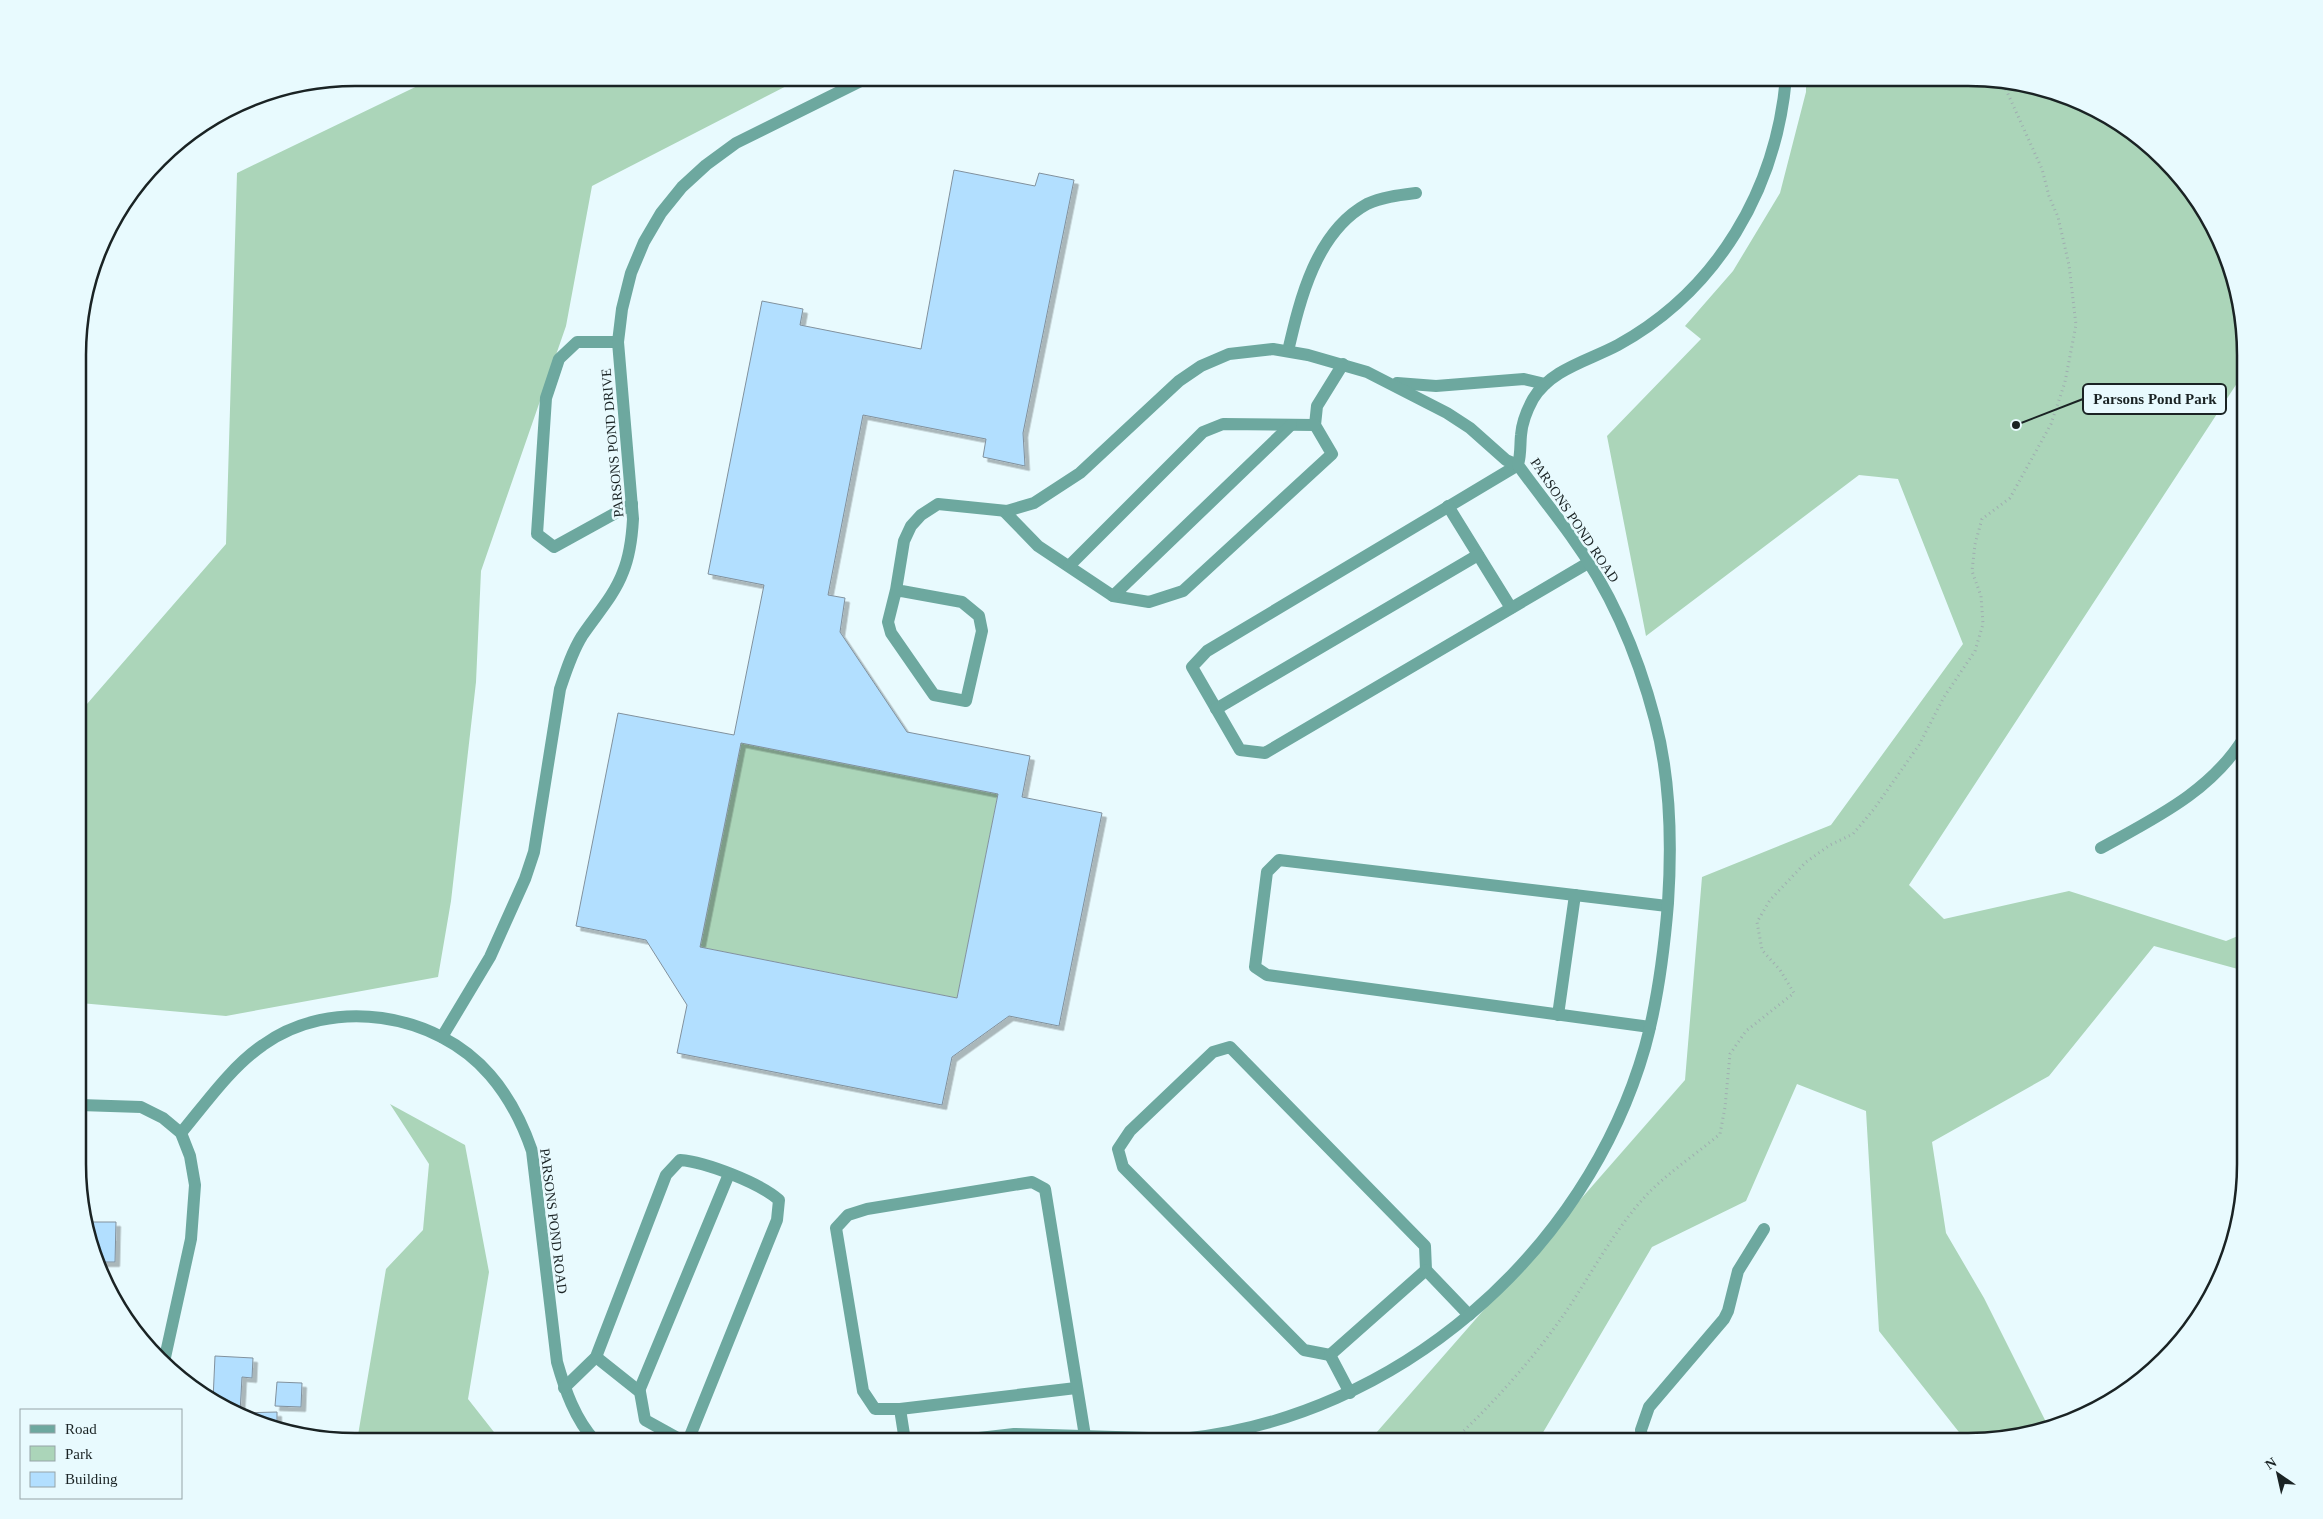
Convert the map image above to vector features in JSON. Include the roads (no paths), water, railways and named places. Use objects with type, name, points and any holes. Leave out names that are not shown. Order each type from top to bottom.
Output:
[{"type":"street","name":"PARSONS POND DRIVE","points":[[442,1037],[490,957],[525,879],[534,852],[560,689],[568,664],[581,637],[613,593],[623,572],[630,547],[634,519],[618,342],[622,309],[634,265],[644,242],[661,214],[682,187],[706,165],[736,143],[851,86]]},
{"type":"street","name":"PARSONS POND ROAD","points":[[1228,1433],[1293,1416],[1350,1393],[1412,1358],[1469,1315],[1525,1261],[1556,1223],[1584,1183],[1628,1096],[1650,1027],[1664,954],[1670,863],[1670,816],[1665,770],[1656,724],[1643,678],[1627,634],[1602,584],[1572,536],[1518,465],[1525,415],[1534,398],[1545,384],[1560,372],[1618,345],[1652,323],[1679,301],[1707,272],[1732,240],[1749,210],[1766,173],[1784,106],[1785,86]]},
{"type":"street","points":[[1288,351],[1312,270],[1336,229],[1350,216],[1368,204],[1392,196],[1416,193]]},
{"type":"street","points":[[618,342],[577,342],[559,359],[546,398],[537,534],[554,547],[632,504]]},
{"type":"street","points":[[896,590],[962,602],[979,616],[982,631],[966,702],[934,695],[891,634],[888,622],[896,590],[904,541],[911,526],[921,515],[938,504],[1004,510],[1034,503],[1080,473],[1179,381],[1201,366],[1229,354],[1252,350],[1273,349],[1288,351],[1343,364],[1388,381],[1447,413],[1470,428],[1506,460],[1518,465]]},
{"type":"street","points":[[1004,510],[1038,546],[1114,596],[1149,602],[1183,591],[1332,454],[1315,425],[1317,406],[1343,364]]},
{"type":"street","points":[[1388,381],[1436,386],[1524,379],[1545,384]]},
{"type":"street","points":[[1069,566],[1203,432],[1222,424],[1315,425]]},
{"type":"street","points":[[1114,596],[1291,425]]},
{"type":"street","points":[[1518,465],[1206,650],[1192,667],[1240,750],[1265,753],[1588,563]]},
{"type":"street","points":[[1448,506],[1511,608]]},
{"type":"street","points":[[1216,709],[1478,555]]},
{"type":"street","points":[[2101,848],[2165,813],[2195,793],[2219,771],[2237,747]]},
{"type":"street","points":[[1650,1027],[1267,975],[1255,967],[1267,872],[1280,860],[1667,906]]},
{"type":"street","points":[[1558,1015],[1575,895]]},
{"type":"street","name":"PARSONS POND ROAD","points":[[181,1133],[252,1054],[282,1033],[304,1024],[360,1016],[388,1019],[416,1026],[442,1037],[466,1052],[489,1074],[508,1099],[522,1124],[532,1151],[557,1362],[564,1388],[578,1416],[590,1433]]},
{"type":"street","points":[[1330,1355],[1304,1350],[1123,1167],[1118,1149],[1130,1131],[1213,1052],[1230,1047],[1425,1246],[1426,1270],[1469,1315]]},
{"type":"street","points":[[86,1105],[141,1107],[163,1118],[181,1133],[190,1156],[195,1185],[191,1239],[166,1355]]},
{"type":"street","points":[[564,1388],[596,1357],[666,1175],[680,1160],[696,1161],[769,1191],[779,1200],[778,1220],[691,1433]]},
{"type":"street","points":[[669,1433],[645,1420],[640,1391],[729,1174]]},
{"type":"street","points":[[1076,1388],[900,1409],[875,1409],[863,1391],[836,1228],[848,1215],[867,1209],[1032,1182],[1045,1189],[1084,1433]]},
{"type":"street","points":[[1641,1433],[1649,1407],[1724,1320],[1738,1271],[1764,1229]]},
{"type":"street","points":[[1330,1355],[1426,1270]]},
{"type":"street","points":[[1330,1355],[1350,1393]]},
{"type":"street","points":[[596,1357],[640,1391]]},
{"type":"street","points":[[900,1409],[904,1433]]},
{"type":"place","name":"Parsons Pond Park","points":[[2016,425]]}]
